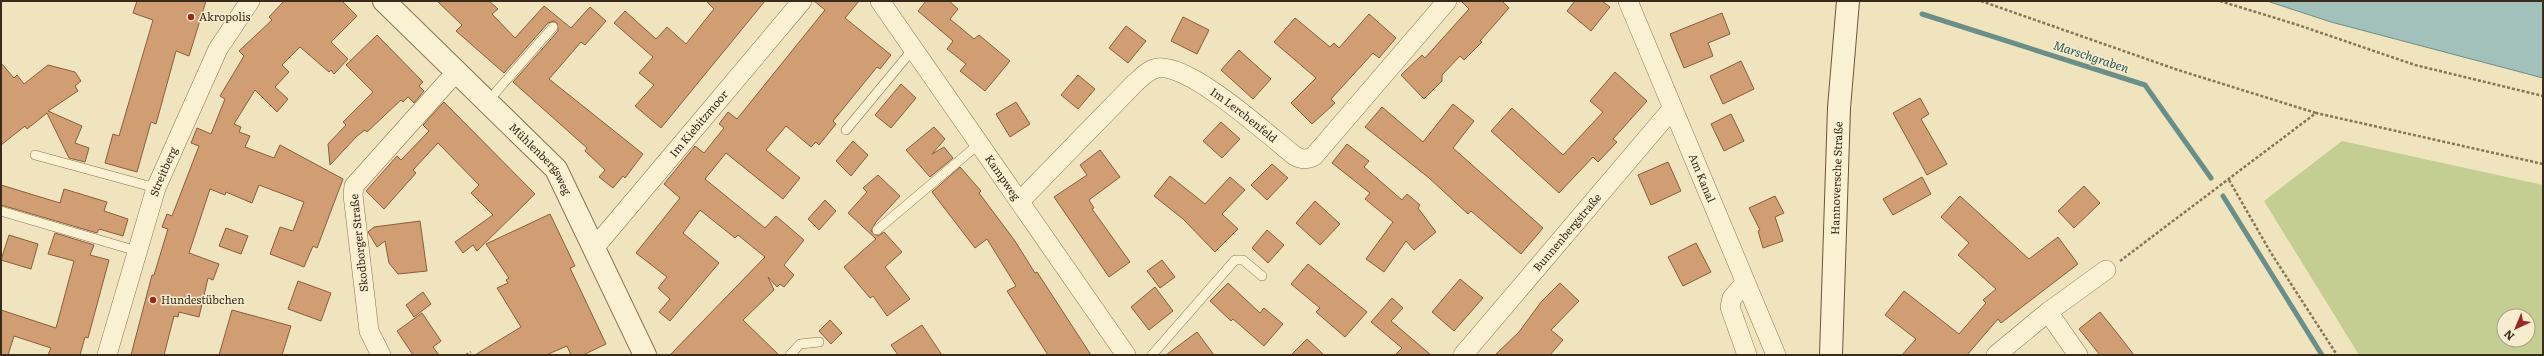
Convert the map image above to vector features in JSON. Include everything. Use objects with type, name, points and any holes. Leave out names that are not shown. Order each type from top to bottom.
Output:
[{"type":"street","name":"Streitberg","points":[[107,355],[156,188],[218,49],[250,1]]},
{"type":"street","name":"Mühlenbergsweg","points":[[384,1],[556,169],[595,247],[645,355]]},
{"type":"street","name":"Im Kiebitzmoor","points":[[595,247],[802,1]]},
{"type":"street","name":"Kampweg","points":[[880,1],[1126,355]]},
{"type":"street","name":"Im Lerchenfeld","points":[[1020,201],[1135,83],[1146,74],[1158,68],[1177,72],[1200,82],[1295,156],[1302,160],[1308,159],[1314,156],[1447,1]]},
{"type":"street","name":"Am Kanal","points":[[1628,1],[1776,355]]},
{"type":"street","name":"Hannoversche Straße","points":[[1831,355],[1839,108],[1848,1]]},
{"type":"street","name":"Skodborger Straße","points":[[381,355],[369,331],[353,195],[354,186],[457,71]]},
{"type":"street","name":"Bunnenbergstraße","points":[[1463,355],[1672,109]]},
{"type":"street","points":[[1996,355],[2048,312],[2106,270]]},
{"type":"street","points":[[1745,283],[1732,298],[1730,307],[1747,355]]},
{"type":"street","points":[[2048,312],[2078,355]]},
{"type":"lane","points":[[488,101],[553,27]]},
{"type":"lane","points":[[846,130],[913,49]]},
{"type":"lane","points":[[876,230],[980,143]]},
{"type":"lane","points":[[35,155],[156,188]]},
{"type":"lane","points":[[1,211],[137,251]]},
{"type":"lane","points":[[1152,355],[1235,260],[1243,260],[1262,276]]},
{"type":"lane","points":[[790,355],[800,344],[819,342]]},
{"type":"path","points":[[1981,1],[2178,70],[2316,114],[2543,164]]},
{"type":"path","points":[[2220,1],[2298,24],[2415,65],[2543,96]]},
{"type":"path","points":[[2106,270],[2316,114]]},
{"type":"path","points":[[2229,180],[2271,254],[2337,355]]},
{"type":"path","points":[[466,355],[471,352]]},
{"type":"green space","points":[[2342,141],[2543,185],[2543,355],[2359,355],[2264,201]]},
{"type":"water","points":[[2267,1],[2543,1],[2543,78],[2331,22]]},
{"type":"building","points":[[137,1],[206,1],[189,56],[176,51],[156,124],[151,122],[137,172],[105,163],[113,134],[119,136],[153,20],[133,13]]},
{"type":"building","points":[[284,1],[342,1],[357,16],[331,42],[348,59],[334,74],[331,70],[329,72],[300,47],[282,65],[289,72],[275,87],[288,99],[277,112],[255,90],[234,124],[241,127],[239,132],[250,136],[245,147],[274,158],[280,145],[343,179],[317,248],[313,246],[304,267],[270,254],[280,227],[293,231],[304,202],[259,185],[252,203],[226,192],[225,195],[210,189],[189,253],[219,264],[213,280],[208,278],[199,317],[179,312],[178,317],[174,316],[164,355],[131,355],[152,275],[154,275],[168,229],[162,227],[167,214],[172,216],[199,146],[191,143],[197,128],[211,134],[225,99],[220,96],[244,56],[239,51],[272,20],[269,17]]},
{"type":"building","points":[[437,1],[489,1],[498,9],[492,14],[515,38],[544,6],[571,28],[590,7],[606,21],[585,45],[581,42],[549,79],[643,154],[625,178],[623,176],[613,188],[599,177],[605,170],[585,151],[587,148],[513,82],[558,31],[557,23],[554,21],[548,23],[504,73],[456,31],[462,25]]},
{"type":"building","points":[[706,1],[765,1],[661,128],[635,106],[654,85],[639,73],[653,57],[614,23],[625,11],[656,39],[667,27],[686,44],[714,9]]},
{"type":"building","points":[[814,1],[859,1],[845,18],[891,55],[880,69],[877,67],[833,121],[836,124],[819,145],[816,142],[811,147],[786,126],[766,150],[800,178],[783,199],[726,153],[705,179],[765,228],[776,216],[804,240],[784,265],[794,275],[784,287],[780,284],[777,287],[768,277],[774,290],[743,320],[779,355],[670,355],[765,257],[738,235],[735,238],[700,210],[683,233],[719,263],[670,321],[659,312],[670,299],[658,288],[667,277],[636,253],[680,198],[664,184],[695,146],[704,153],[724,128],[719,124],[728,112],[737,119],[825,10]]},
{"type":"building","points":[[926,1],[949,1],[958,9],[950,19],[974,39],[979,35],[1010,61],[985,91],[960,71],[966,64],[947,49],[953,41],[918,11]]},
{"type":"building","points":[[1461,1],[1502,1],[1509,8],[1480,41],[1482,42],[1464,60],[1460,56],[1442,75],[1442,81],[1424,99],[1401,75],[1422,55],[1425,58],[1469,9]]},
{"type":"building","points":[[1575,1],[1602,1],[1610,7],[1591,31],[1567,11]]},
{"type":"building","points":[[1722,13],[1730,34],[1708,43],[1713,56],[1684,68],[1670,34]]},
{"type":"building","points":[[1369,14],[1396,38],[1379,58],[1373,53],[1331,99],[1335,103],[1312,124],[1291,103],[1316,78],[1274,42],[1295,18],[1330,47],[1334,43],[1339,48]]},
{"type":"building","points":[[1183,17],[1209,30],[1197,54],[1171,41]]},
{"type":"building","points":[[1126,26],[1146,41],[1128,63],[1109,48]]},
{"type":"building","points":[[377,35],[423,82],[419,86],[424,91],[414,103],[408,97],[403,102],[401,100],[367,132],[365,130],[357,136],[330,165],[328,144],[346,125],[343,122],[373,92],[346,65]]},
{"type":"building","points":[[1239,50],[1271,79],[1253,99],[1221,70]]},
{"type":"building","points":[[1741,61],[1754,89],[1723,104],[1710,76]]},
{"type":"building","points":[[1,63],[14,78],[17,75],[24,84],[48,65],[75,72],[81,81],[75,86],[78,91],[48,111],[82,126],[75,143],[89,148],[85,162],[69,158],[47,113],[27,129],[25,126],[1,145]]},
{"type":"building","points":[[1615,72],[1647,101],[1613,139],[1617,142],[1598,162],[1593,157],[1559,193],[1491,131],[1512,108],[1563,155],[1603,112],[1590,101]]},
{"type":"building","points":[[1078,75],[1095,89],[1078,109],[1061,95]]},
{"type":"building","points":[[901,84],[916,98],[891,128],[875,115]]},
{"type":"building","points":[[1920,98],[1929,114],[1921,119],[1947,164],[1927,175],[1893,113]]},
{"type":"building","points":[[444,102],[535,194],[477,251],[473,245],[463,253],[455,242],[493,215],[471,193],[479,185],[438,143],[413,170],[416,173],[384,209],[366,191],[397,156],[401,160],[429,131],[423,125]]},
{"type":"building","points":[[1016,102],[1030,124],[1010,137],[996,114]]},
{"type":"building","points":[[1453,104],[1474,121],[1453,148],[1543,228],[1521,254],[1471,211],[1468,214],[1429,178],[1365,127],[1382,107],[1423,142]]},
{"type":"building","points":[[1731,114],[1744,141],[1724,151],[1711,124]]},
{"type":"building","points":[[1221,122],[1240,139],[1222,158],[1203,141]]},
{"type":"building","points":[[934,127],[945,139],[932,154],[944,147],[953,158],[930,177],[906,150]]},
{"type":"building","points":[[853,141],[868,155],[851,176],[836,161]]},
{"type":"building","points":[[1347,144],[1369,161],[1364,167],[1402,200],[1407,194],[1420,205],[1418,208],[1436,232],[1414,250],[1406,241],[1384,272],[1366,259],[1393,222],[1365,199],[1370,193],[1332,163]]},
{"type":"building","points":[[1100,150],[1120,177],[1089,200],[1094,208],[1092,209],[1130,262],[1109,277],[1054,197],[1087,175],[1080,165]]},
{"type":"building","points":[[1668,162],[1681,191],[1651,205],[1638,175]]},
{"type":"building","points":[[1272,164],[1288,178],[1267,200],[1251,185]]},
{"type":"building","points":[[960,167],[981,191],[979,193],[1015,241],[1035,273],[1037,272],[1091,355],[1048,355],[1007,291],[1016,286],[987,239],[975,248],[932,192]]},
{"type":"building","points":[[878,175],[900,196],[876,222],[871,231],[878,236],[884,232],[902,252],[885,267],[910,299],[887,316],[873,296],[870,298],[844,267],[876,239],[848,213],[867,192],[863,188]]},
{"type":"building","points":[[1170,176],[1205,204],[1230,177],[1245,190],[1222,214],[1238,229],[1215,252],[1183,219],[1154,196]]},
{"type":"building","points":[[1922,177],[1931,194],[1893,215],[1883,199]]},
{"type":"building","points":[[1,185],[60,203],[64,189],[107,202],[104,211],[128,219],[123,236],[99,229],[97,233],[1,205]]},
{"type":"building","points":[[2084,186],[2100,203],[2074,228],[2058,211]]},
{"type":"building","points":[[1775,196],[1784,213],[1775,217],[1783,241],[1763,248],[1758,231],[1760,230],[1749,208]]},
{"type":"building","points":[[1960,196],[2029,259],[2058,237],[2078,264],[2001,323],[1998,319],[1967,355],[1902,355],[1916,339],[1885,315],[1904,291],[1959,334],[1986,303],[1983,300],[1996,289],[1958,255],[1969,243],[1941,217]]},
{"type":"building","points":[[825,200],[836,211],[819,230],[808,219]]},
{"type":"building","points":[[1315,201],[1340,224],[1320,245],[1296,223]]},
{"type":"building","points":[[550,214],[575,266],[570,268],[606,344],[583,355],[571,355],[567,346],[546,355],[475,355],[521,327],[497,288],[508,283],[506,280],[509,278],[486,244]]},
{"type":"building","points":[[420,221],[427,271],[398,274],[389,263],[385,241],[377,247],[368,232],[374,227]]},
{"type":"building","points":[[226,228],[248,236],[241,254],[219,246]]},
{"type":"building","points":[[1267,230],[1284,245],[1268,263],[1252,248]]},
{"type":"building","points":[[55,233],[94,245],[90,255],[109,260],[88,338],[85,337],[80,355],[48,355],[51,348],[14,336],[8,355],[1,355],[1,310],[56,328],[74,261],[48,254]]},
{"type":"building","points":[[9,235],[38,244],[31,269],[1,260]]},
{"type":"building","points":[[1696,243],[1711,272],[1683,286],[1668,257]]},
{"type":"building","points":[[1162,260],[1175,277],[1160,288],[1147,271]]},
{"type":"building","points":[[1308,264],[1367,312],[1345,337],[1316,312],[1320,308],[1291,284]]},
{"type":"building","points":[[1460,279],[1483,298],[1454,331],[1432,312]]},
{"type":"building","points":[[298,281],[331,293],[321,321],[288,309]]},
{"type":"building","points":[[1228,283],[1260,313],[1264,308],[1283,324],[1264,346],[1233,319],[1231,321],[1210,301]]},
{"type":"building","points":[[1560,283],[1579,301],[1551,330],[1563,340],[1550,355],[1495,355],[1519,332],[1541,302]]},
{"type":"building","points":[[1155,287],[1173,311],[1149,330],[1131,307]]},
{"type":"building","points":[[423,292],[431,304],[414,317],[406,305]]},
{"type":"building","points":[[1392,298],[1403,308],[1391,321],[1431,355],[1395,355],[1402,348],[1371,322]]},
{"type":"building","points":[[232,310],[291,326],[282,355],[219,355]]},
{"type":"building","points":[[2100,312],[2134,355],[2100,355],[2079,329]]},
{"type":"building","points":[[422,313],[441,341],[433,347],[439,355],[413,355],[397,331]]},
{"type":"building","points":[[830,320],[842,333],[831,344],[819,331]]},
{"type":"building","points":[[922,325],[942,355],[898,355],[891,345]]},
{"type":"building","points":[[1197,332],[1214,355],[1166,355]]},
{"type":"building","points":[[1307,339],[1324,355],[1291,355]]},
{"type":"waterway","name":"Marschgraben","points":[[1922,14],[2145,85],[2211,178]]},
{"type":"waterway","name":"Marschgraben","points":[[2223,196],[2322,355]]},
{"type":"place","name":"Akropolis","points":[[191,17]]},
{"type":"place","name":"Hundestübchen","points":[[153,300]]}]
